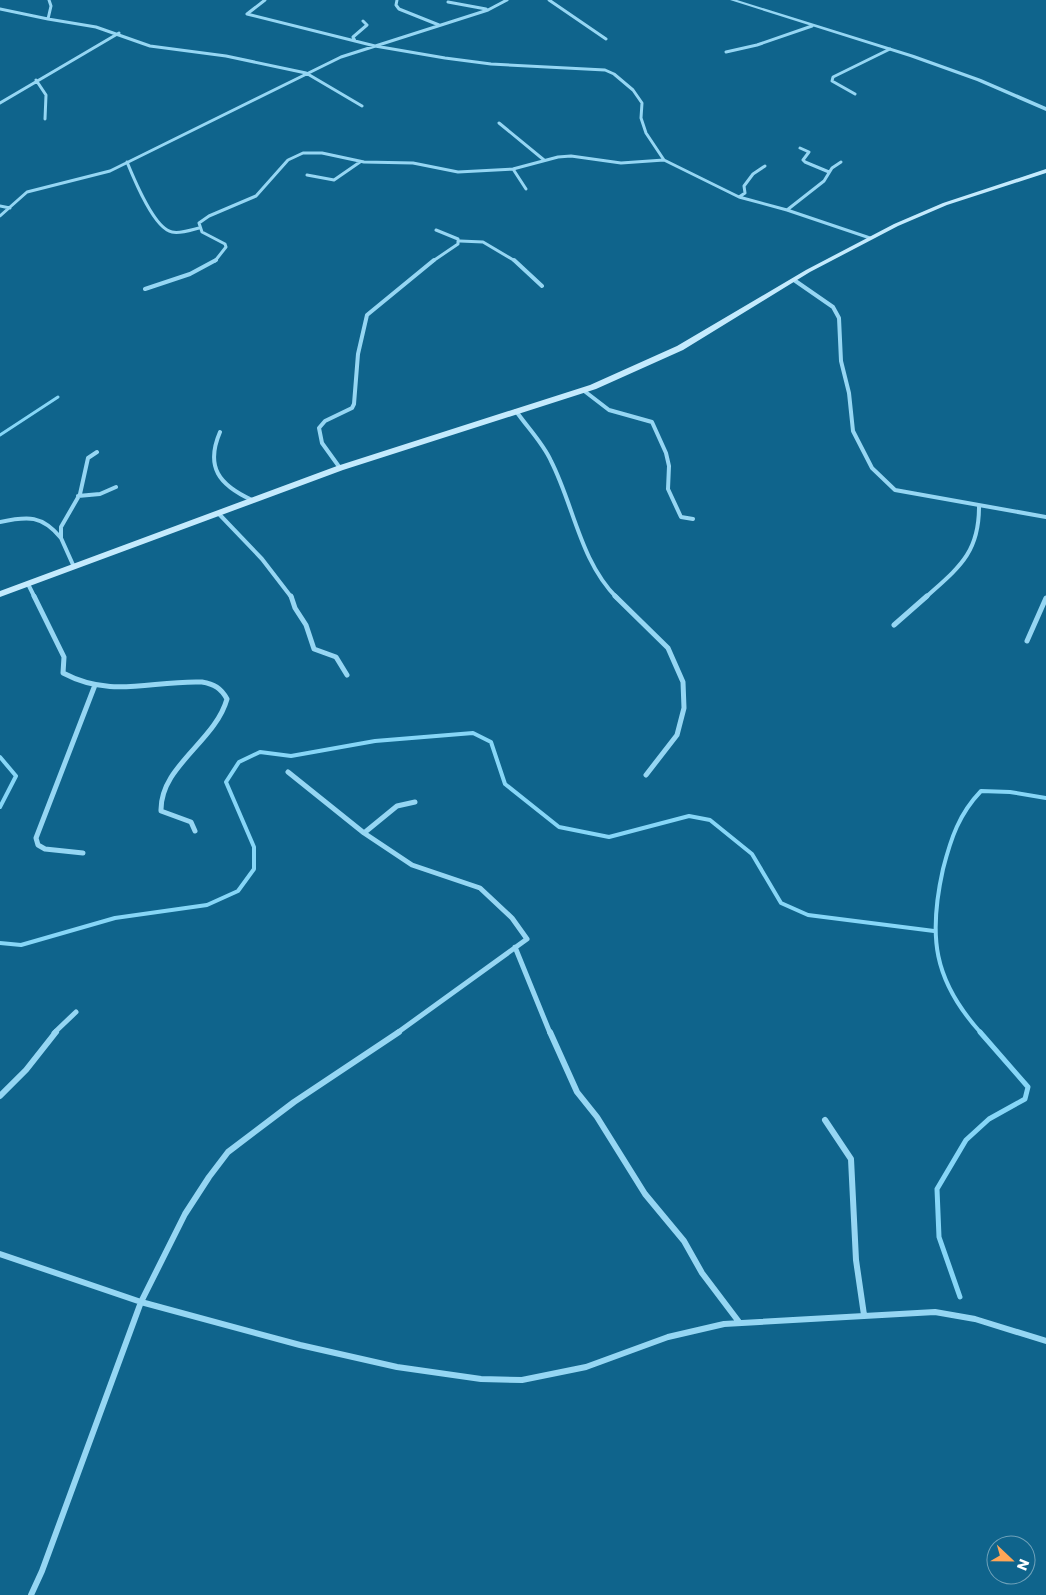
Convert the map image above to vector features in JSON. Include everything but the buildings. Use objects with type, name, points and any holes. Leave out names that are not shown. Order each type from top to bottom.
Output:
[{"type":"main road","points":[[0,594],[340,468],[583,390],[639,368],[680,348],[794,280],[870,238],[945,204],[1046,172]]},
{"type":"street","points":[[48,19],[51,6],[49,0]]},
{"type":"street","points":[[265,0],[247,14],[375,46],[484,64],[594,68],[614,74],[634,90],[642,103],[641,118],[646,133],[664,160]]},
{"type":"street","points":[[398,0],[396,5],[399,9],[440,26]]},
{"type":"street","points":[[0,216],[27,192],[100,175],[306,73],[375,46],[489,9],[507,0]]},
{"type":"street","points":[[549,0],[606,39]]},
{"type":"street","points":[[732,0],[890,49],[979,80],[1046,109]]},
{"type":"street","points":[[448,2],[489,9]]},
{"type":"street","points":[[0,9],[90,25],[119,33],[150,46],[221,55],[306,73],[362,106]]},
{"type":"street","points":[[356,41],[353,37],[367,25],[363,21]]},
{"type":"street","points":[[726,52],[758,45],[812,26]]},
{"type":"street","points":[[0,104],[36,80],[119,33]]},
{"type":"street","points":[[855,94],[837,85],[832,79],[890,49]]},
{"type":"street","points":[[36,80],[46,95],[45,119]]},
{"type":"street","points":[[499,123],[544,160]]},
{"type":"street","points":[[800,148],[809,152],[803,160],[805,162],[829,172]]},
{"type":"street","points":[[199,228],[199,223],[209,216],[256,196],[288,160],[296,155],[322,153],[360,162],[413,163],[458,172],[513,169],[544,160],[571,156],[621,162],[664,160],[739,197],[787,210],[870,238]]},
{"type":"street","points":[[127,162],[134,180],[142,192],[147,211],[161,226],[174,233],[199,228]]},
{"type":"street","points":[[307,175],[334,180],[360,162]]},
{"type":"street","points":[[787,210],[824,181],[829,172],[841,162]]},
{"type":"street","points":[[739,197],[745,193],[744,186],[753,174],[765,166]]},
{"type":"street","points":[[513,169],[526,189]]},
{"type":"street","points":[[0,206],[10,208]]},
{"type":"street","points":[[144,289],[168,279],[198,272],[223,253],[226,247],[225,244],[206,235],[199,228]]},
{"type":"street","points":[[436,230],[460,242]]},
{"type":"street","points":[[340,468],[322,442],[319,428],[325,421],[348,410],[354,404],[358,354],[367,315],[400,290],[418,271],[460,242],[466,240],[476,241],[508,254],[542,286]]},
{"type":"street","points":[[794,280],[833,306],[839,318],[841,362],[849,394],[853,431],[872,468],[895,490],[1046,517]]},
{"type":"street","points":[[583,390],[609,410],[652,422],[666,453],[669,466],[668,489],[675,508],[681,517],[693,519]]},
{"type":"street","points":[[516,412],[550,460],[586,552],[610,591],[668,648],[683,682],[684,708],[677,735],[646,775]]},
{"type":"street","points":[[220,432],[211,454],[215,468],[221,480],[232,491],[252,500]]},
{"type":"street","points":[[61,538],[60,527],[78,496],[86,462],[90,456],[97,452]]},
{"type":"street","points":[[78,496],[100,494],[116,487]]},
{"type":"street","points":[[894,626],[961,564],[974,545],[980,525],[979,506]]},
{"type":"street","points":[[219,514],[262,558],[290,593],[295,608],[306,626],[314,649],[336,657],[347,676]]},
{"type":"street","points":[[0,522],[42,519],[51,524],[61,538],[74,567]]},
{"type":"street","points":[[28,584],[64,657],[63,673],[81,682],[95,685],[134,688],[196,682],[210,683],[223,691],[227,699],[223,715],[164,787],[159,803],[162,811],[191,822],[195,831]]},
{"type":"street","points":[[1027,641],[1046,598]]},
{"type":"street","points":[[83,853],[45,849],[38,844],[36,838],[95,685]]},
{"type":"street","points":[[31,1595],[42,1572],[141,1302],[185,1214],[209,1177],[228,1152],[294,1102],[403,1029],[527,938],[512,918],[480,888],[444,878],[412,865],[364,832],[288,772]]},
{"type":"street","points":[[364,832],[397,806],[415,802]]},
{"type":"street","points":[[515,947],[560,1057],[577,1092],[597,1117],[646,1194],[684,1241],[702,1273],[739,1322]]},
{"type":"street","points":[[0,1096],[26,1070],[51,1036],[76,1012]]},
{"type":"street","points":[[825,1120],[851,1159],[856,1206],[856,1260],[864,1315]]},
{"type":"street","points":[[0,1254],[141,1302],[300,1345],[397,1367],[502,1380],[544,1376],[586,1367],[686,1331],[739,1322],[934,1312],[974,1319],[1046,1341]]},
{"type":"waterway","points":[[0,435],[58,397]]},
{"type":"waterway","points":[[0,943],[21,945],[115,918],[207,905],[238,891],[254,869],[254,847],[226,782],[239,762],[260,752],[291,756],[375,741],[473,733],[491,742],[505,784],[559,827],[609,837],[689,816],[710,820],[752,854],[781,903],[808,915],[934,931]]},
{"type":"waterway","points":[[0,757],[16,776],[0,807]]},
{"type":"waterway","points":[[981,1033],[953,994],[938,956],[936,915],[938,893],[946,858],[961,818],[981,791],[1010,792],[1046,798]]},
{"type":"waterway","points":[[960,1297],[939,1237],[937,1189],[966,1140],[989,1119],[1025,1099],[1028,1087],[980,1032]]}]
